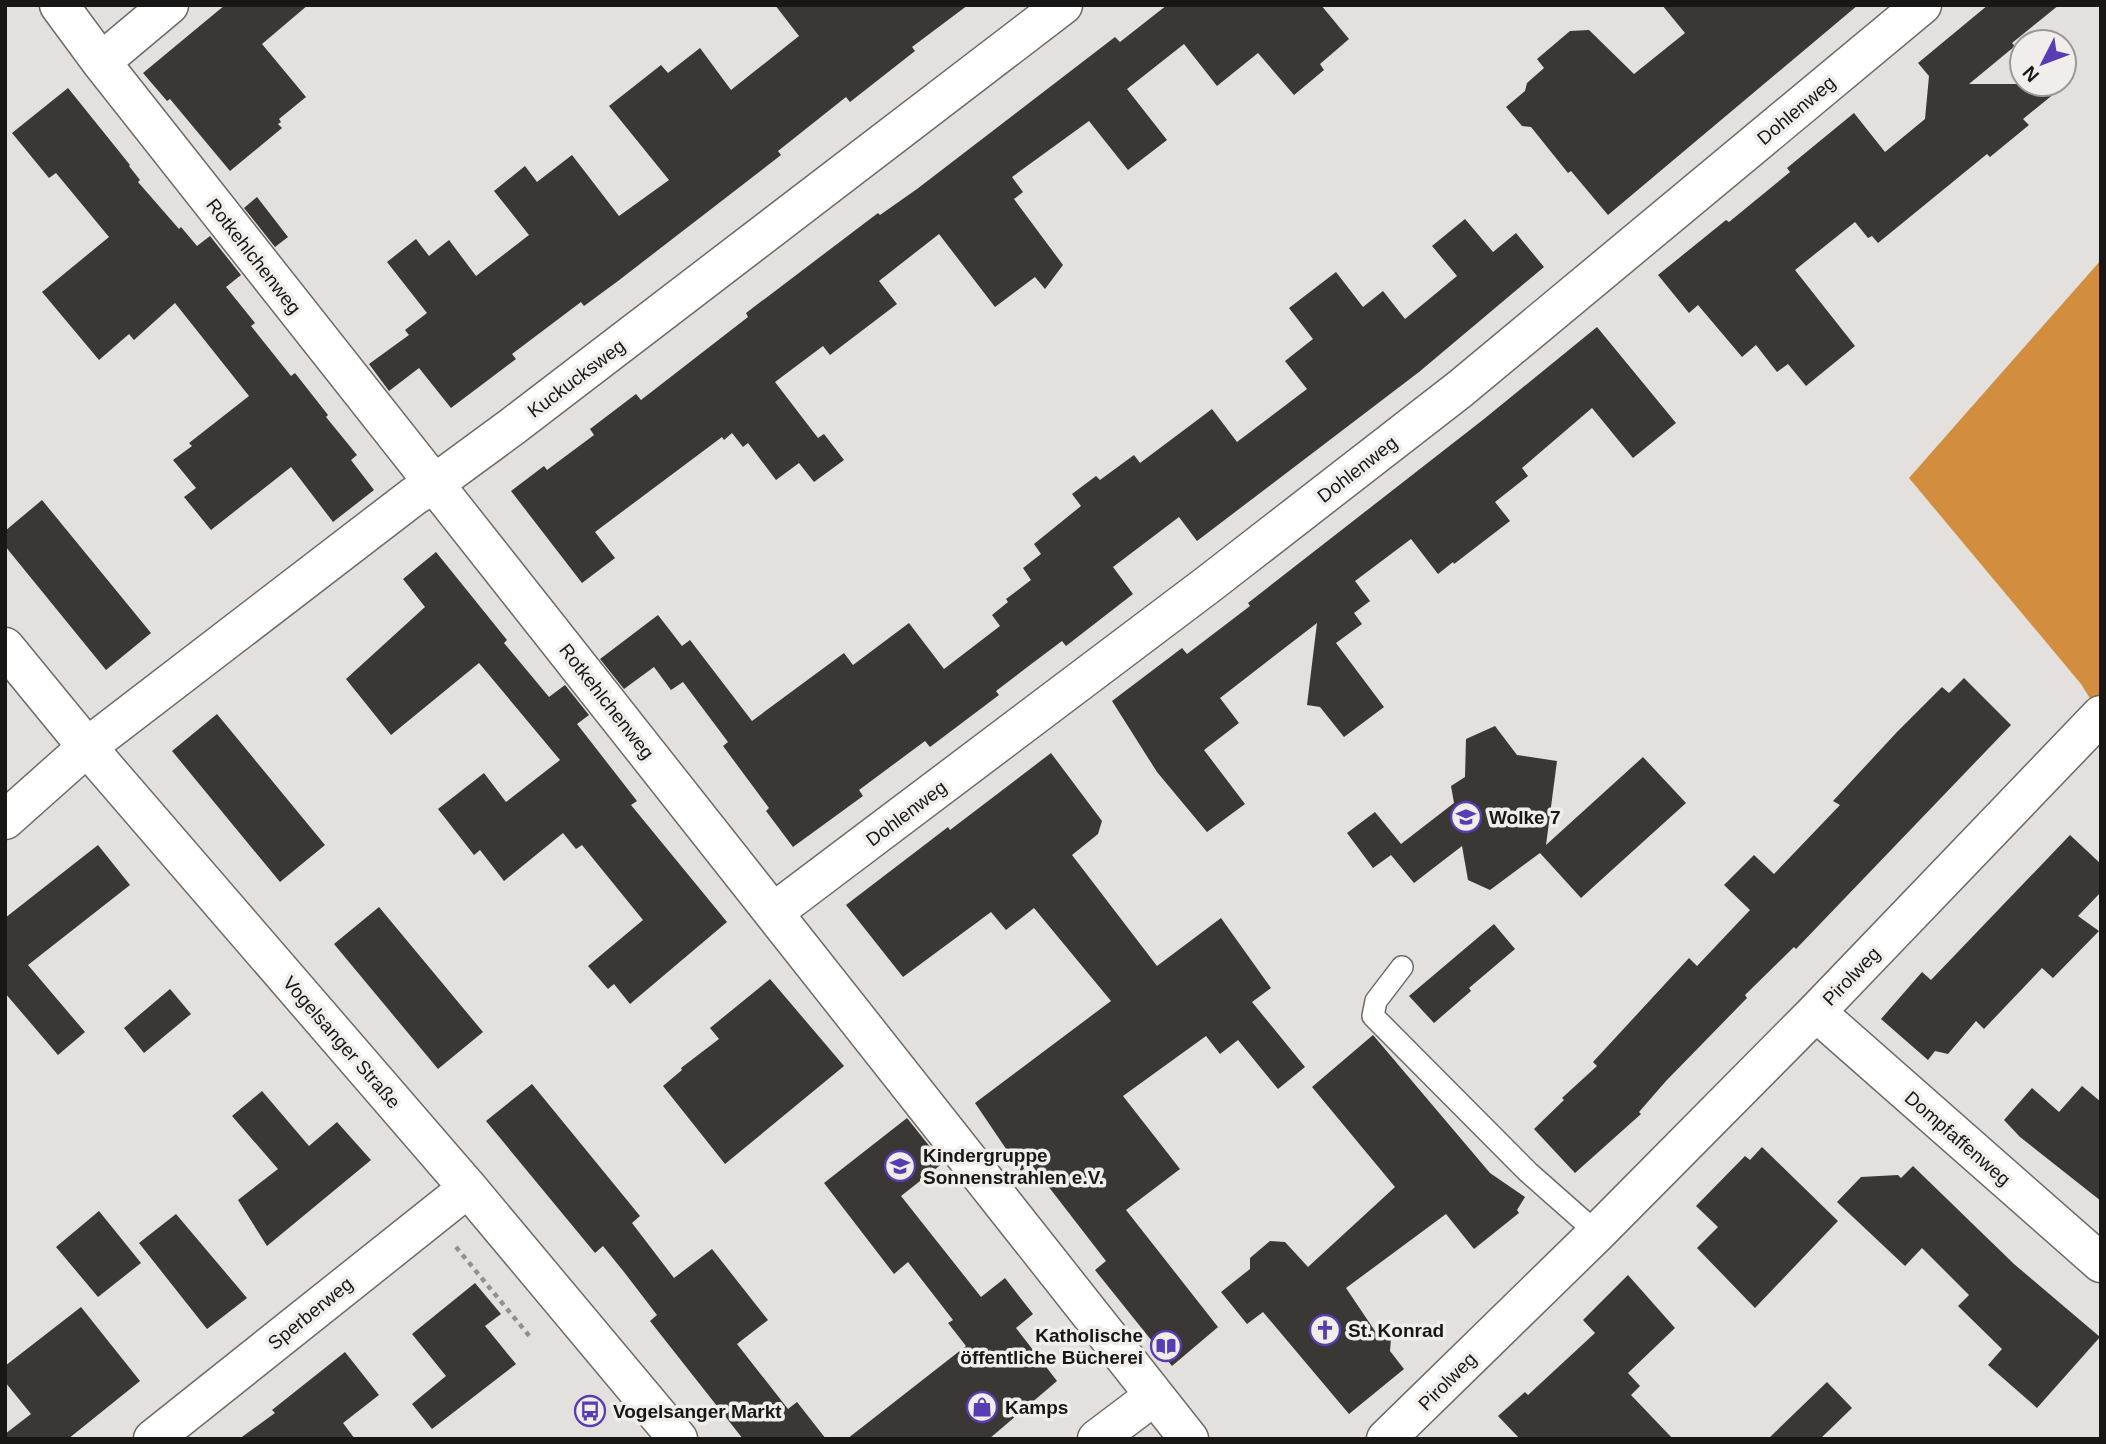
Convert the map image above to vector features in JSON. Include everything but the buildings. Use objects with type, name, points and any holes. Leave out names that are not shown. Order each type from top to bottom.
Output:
[{"type":"street","name":"Rotkehlchenweg","points":[[59,5],[101,62],[1154,1396]]},
{"type":"street","points":[[101,62],[169,5]]},
{"type":"street","name":"Kuckucksweg","points":[[5,820],[88,747],[414,496],[434,484],[1063,5]]},
{"type":"street","name":"Dohlenweg","points":[[774,912],[1210,583],[1460,389],[1922,5]]},
{"type":"street","name":"Vogelsanger Straße","points":[[5,647],[468,1188],[678,1439]]},
{"type":"street","name":"Pirolweg","points":[[1401,1434],[1816,1012],[2101,715]]},
{"type":"street","name":"Dompfaffenweg","points":[[1816,1012],[2101,1263]]},
{"type":"street","name":"Sperberweg","points":[[153,1439],[468,1188]]},
{"type":"street","points":[[1097,1439],[1154,1396],[1189,1439]]},
{"type":"lane","points":[[1402,967],[1376,1002],[1373,1016],[1528,1172],[1597,1233]]},
{"type":"path","points":[[432,1217],[531,1338]]},
{"type":"shaded area","points":[[2101,260],[2101,716],[2081,684],[1909,478]]},
{"type":"place","name":"Wolke 7","points":[[1466,817]]},
{"type":"place","name":"Kindergruppe Sonnenstrahlen e.V.","points":[[900,1166]]},
{"type":"place","name":"St. Konrad","points":[[1325,1330]]},
{"type":"place","name":"Katholische öffentliche Bücherei","points":[[1166,1346]]},
{"type":"place","name":"Kamps","points":[[982,1407]]},
{"type":"place","name":"Vogelsanger Markt","points":[[590,1411]]}]
